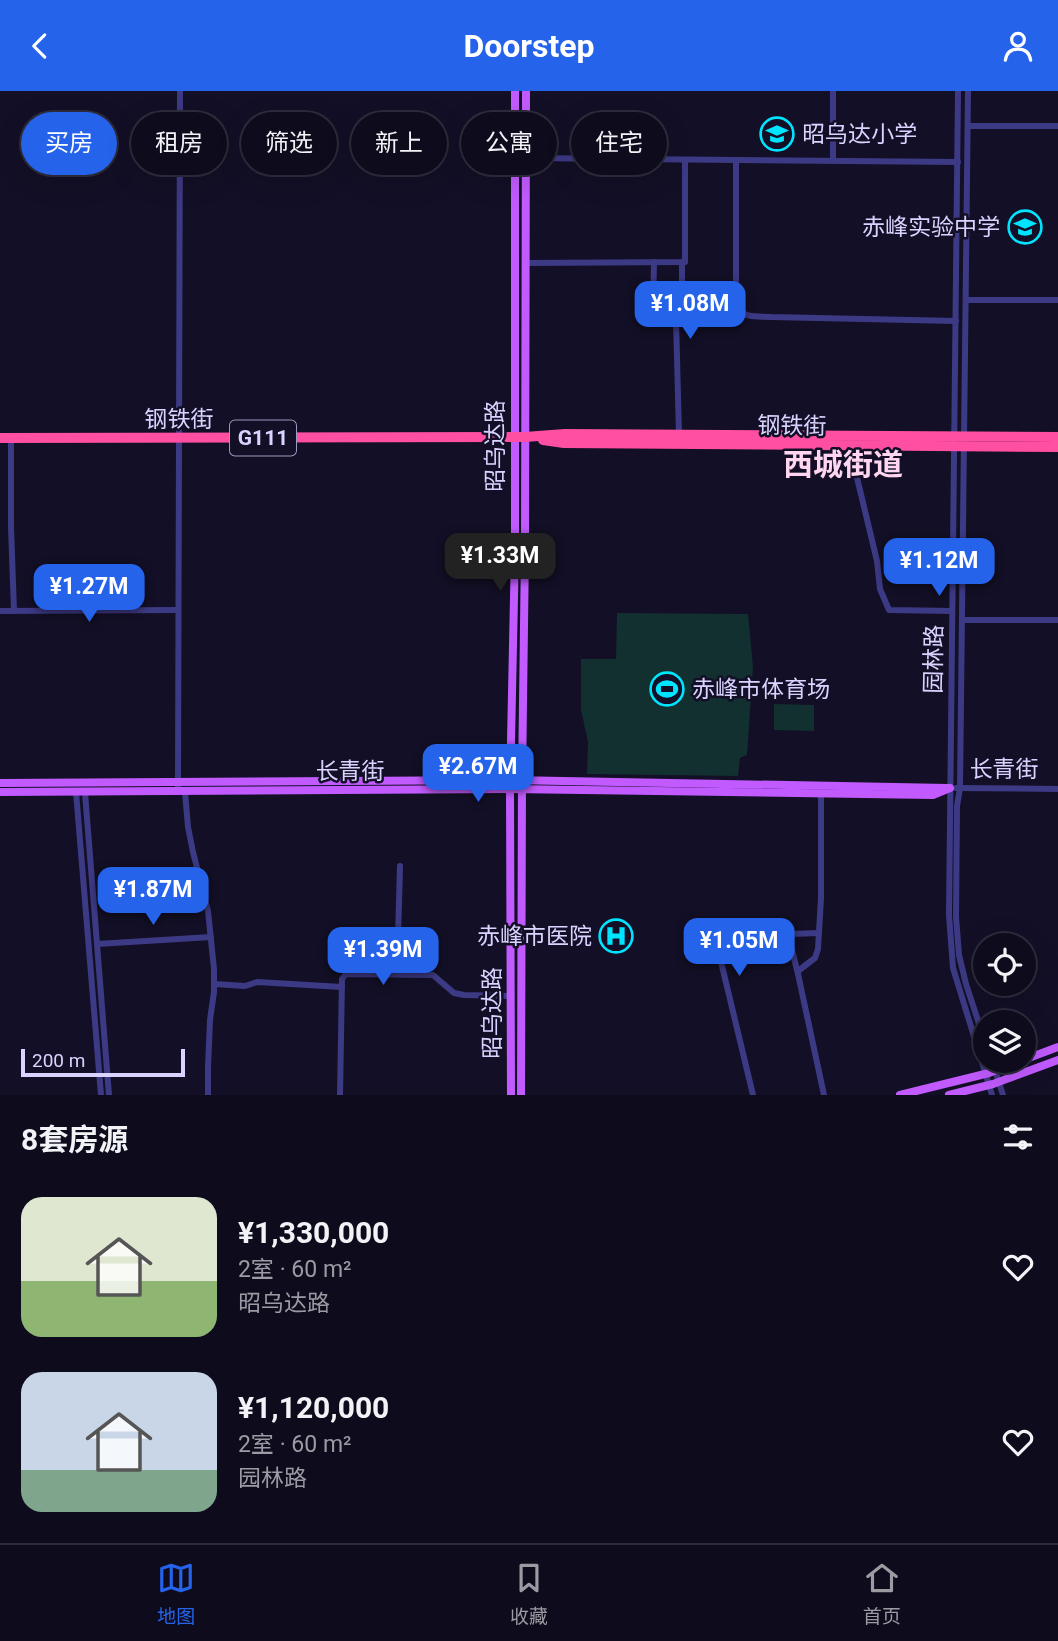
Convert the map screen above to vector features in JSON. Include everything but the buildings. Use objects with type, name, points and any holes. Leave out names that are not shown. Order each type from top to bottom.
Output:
[{"type":"highway","name":"钢铁街","points":[[0,438],[520,437],[565,434],[960,441],[1058,447]]},
{"type":"highway","name":"钢铁街","points":[[520,437],[564,443],[851,446],[1058,437]]},
{"type":"main road","name":"昭乌达路","points":[[515,91],[520,437],[525,549],[521,1095]]},
{"type":"main road","name":"昭乌达路","points":[[526,91],[526,112]]},
{"type":"main road","name":"昭乌达路","points":[[511,1095],[510,785],[526,175]]},
{"type":"main road","name":"长青街","points":[[0,783],[180,789]]},
{"type":"main road","name":"长青街","points":[[0,792],[510,785],[950,788]]},
{"type":"main road","name":"长青街","points":[[522,785],[933,795],[950,788]]},
{"type":"main road","points":[[1036,1056],[1058,1048]]},
{"type":"main road","points":[[948,1095],[999,1082],[1058,1060]]},
{"type":"main road","points":[[900,1095],[988,1073]]},
{"type":"street","points":[[180,91],[180,789],[208,911],[211,937],[214,984],[208,1095]]},
{"type":"street","points":[[833,91],[833,161]]},
{"type":"street","name":"园林路","points":[[958,91],[956,321],[962,621],[956,917],[961,967],[975,1010]]},
{"type":"street","name":"园林路","points":[[968,91],[966,300],[952,611],[948,915],[957,985],[992,1095]]},
{"type":"street","points":[[968,126],[1058,126]]},
{"type":"street","points":[[557,158],[958,162]]},
{"type":"street","points":[[674,316],[681,306],[682,262],[685,262],[685,160]]},
{"type":"street","points":[[736,160],[736,306],[740,313],[771,317],[956,321]]},
{"type":"street","points":[[654,262],[653,309],[658,316],[674,316]]},
{"type":"street","points":[[525,263],[682,262]]},
{"type":"street","points":[[966,300],[1058,300]]},
{"type":"street","points":[[674,316],[677,319],[679,435]]},
{"type":"street","points":[[11,438],[14,611]]},
{"type":"street","points":[[851,446],[877,561],[880,589],[889,610],[952,611]]},
{"type":"street","points":[[0,611],[178,610]]},
{"type":"street","points":[[962,621],[1058,620]]},
{"type":"street","name":"长青街","points":[[950,788],[1058,789]]},
{"type":"street","points":[[80,792],[97,944],[109,1095]]},
{"type":"street","points":[[80,792],[101,1095]]},
{"type":"street","points":[[798,974],[798,971],[815,958],[818,949],[821,794]]},
{"type":"street","points":[[397,974],[400,866]]},
{"type":"street","points":[[753,1095],[718,942],[731,936],[819,933]]},
{"type":"street","points":[[789,934],[824,1095]]},
{"type":"street","points":[[97,944],[211,937]]},
{"type":"street","points":[[340,1095],[342,979],[346,974],[433,975],[454,993],[511,996]]},
{"type":"street","points":[[214,984],[245,986],[257,982],[342,987]]},
{"type":"street","points":[[996,1073],[1003,1095]]},
{"type":"green space","name":"赤峰市体育场","points":[[617,613],[748,614],[753,667],[747,755],[740,758],[738,776],[587,774],[588,742],[581,710],[581,659],[616,659]]},
{"type":"green space","points":[[774,704],[814,705],[814,731],[774,730]]},
{"type":"place","name":"昭乌达小学","points":[[777,134]]},
{"type":"place","name":"赤峰实验中学","points":[[1025,227]]},
{"type":"place","name":"赤峰市体育场","points":[[667,689]]},
{"type":"place","name":"赤峰市医院","points":[[616,936]]},
{"type":"district","name":"西城街道","points":[[843,464]]}]
